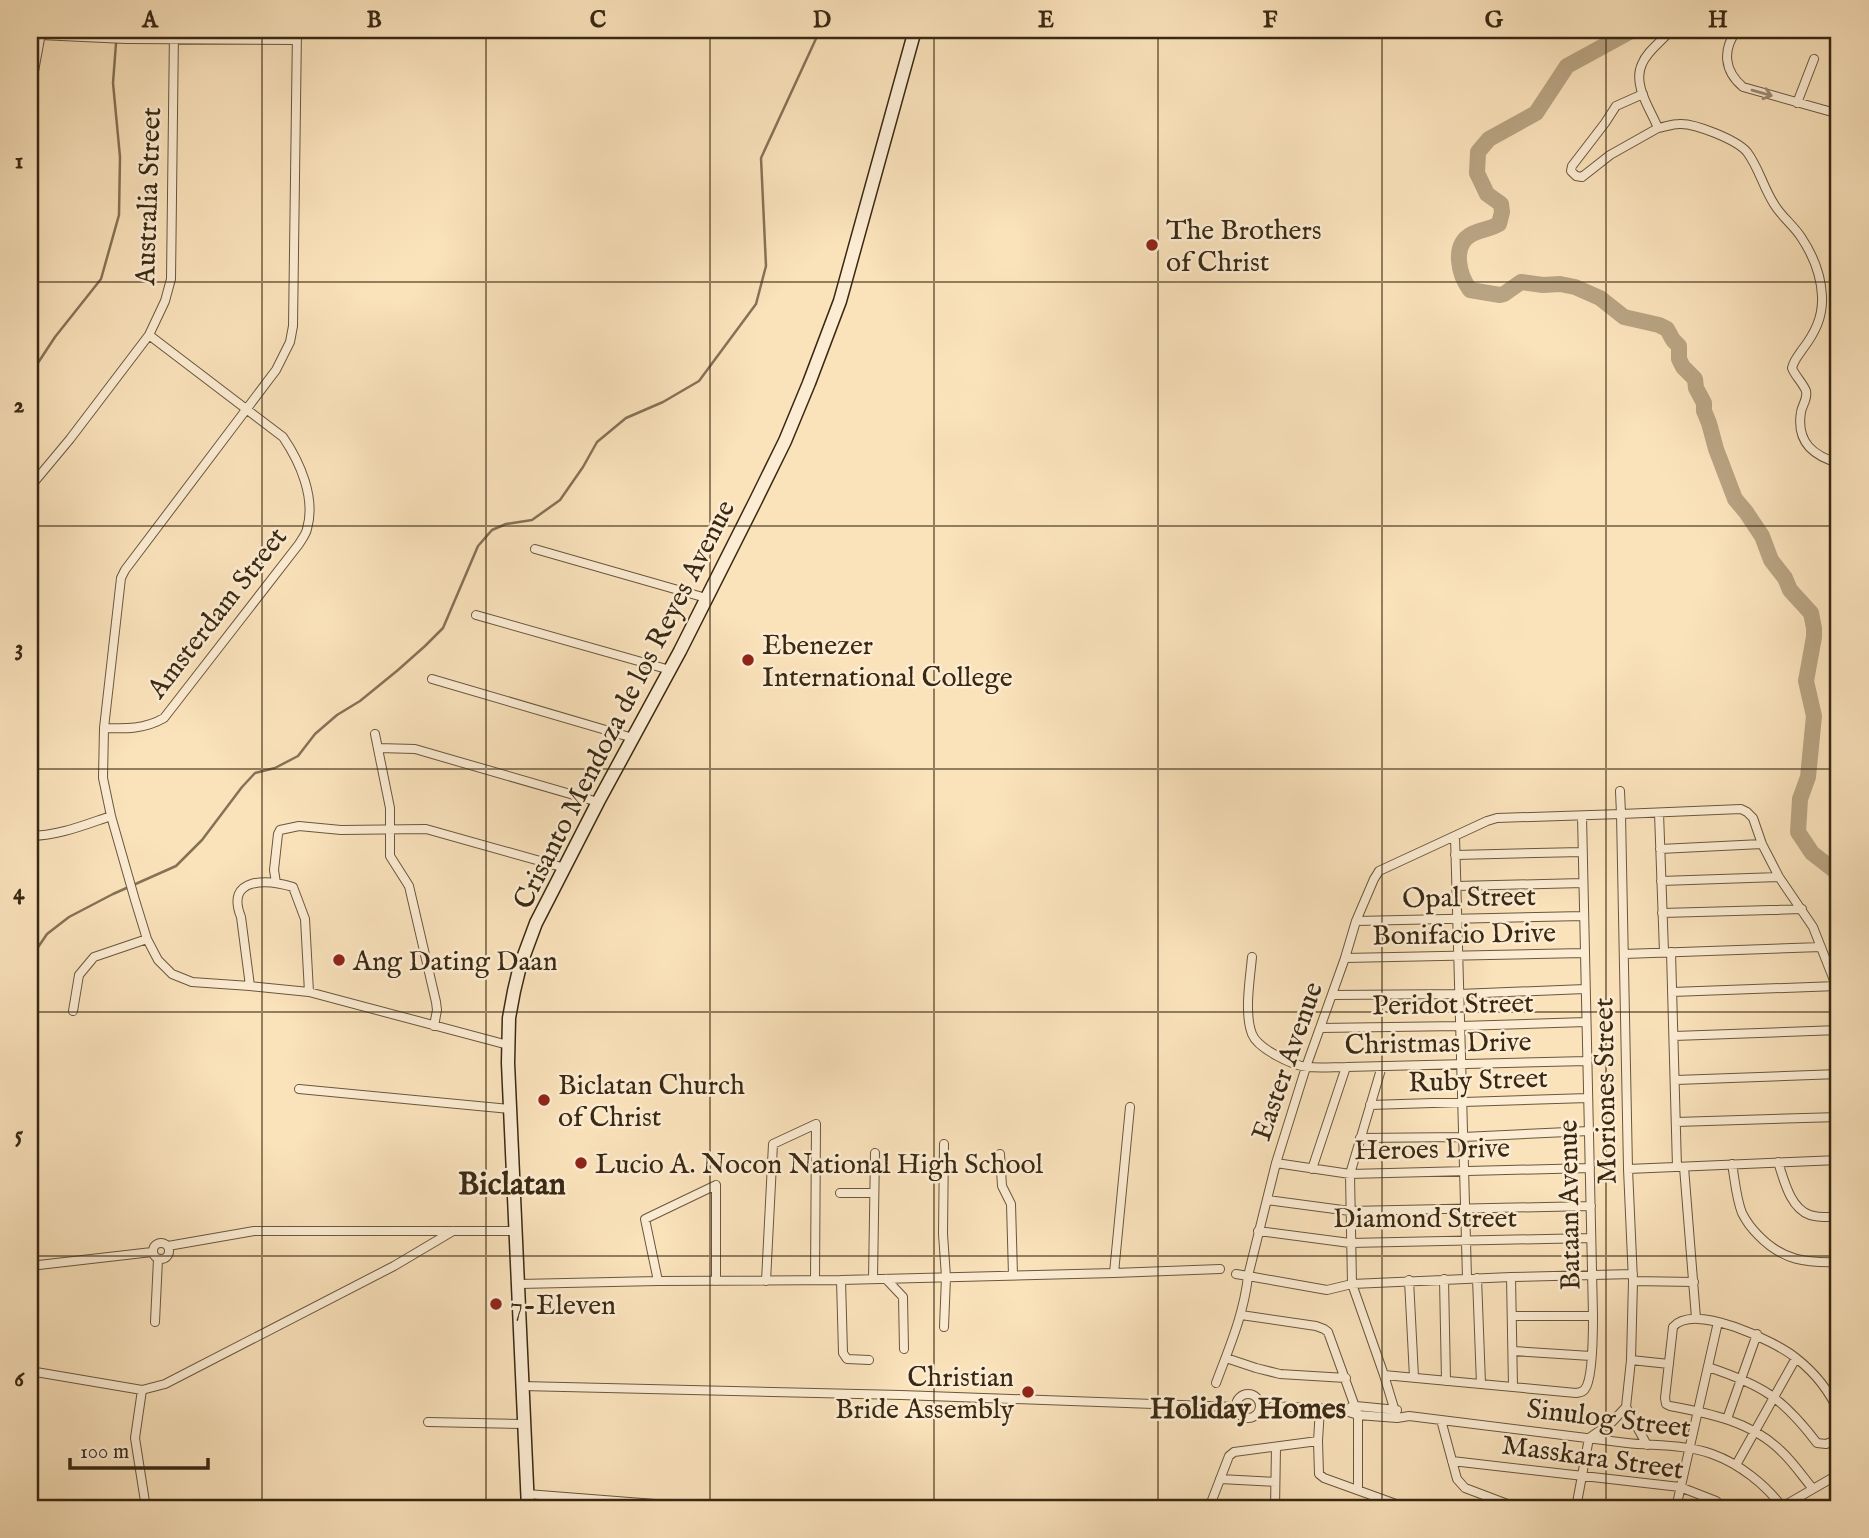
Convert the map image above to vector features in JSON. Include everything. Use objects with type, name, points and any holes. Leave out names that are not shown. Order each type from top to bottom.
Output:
[{"type":"main road","name":"Crisanto Mendoza de los Reyes Avenue","points":[[528,1508],[508,1045],[509,1018],[520,966],[536,923],[670,670],[785,441],[840,301],[915,30]]},
{"type":"street","points":[[297,30],[293,326],[290,342],[280,363],[246,410],[125,570],[119,589],[104,728],[103,778],[111,816],[147,939],[158,960],[172,974],[192,982],[309,992],[508,1045]]},
{"type":"street","points":[[1658,128],[1640,82],[1642,64],[1671,30]]},
{"type":"street","points":[[1737,30],[1727,52],[1727,67],[1733,79],[1743,88],[1839,114]]},
{"type":"street","points":[[30,93],[41,32],[126,39],[174,34],[297,40]]},
{"type":"street","name":"Australia Street","points":[[30,487],[149,335],[172,279],[174,34]]},
{"type":"street","points":[[1797,103],[1814,59]]},
{"type":"street","points":[[1643,94],[1616,106],[1574,162],[1571,171],[1582,177],[1600,161],[1629,143],[1658,128],[1679,124],[1706,130],[1744,149],[1759,172],[1773,203],[1801,236],[1818,269],[1822,295],[1820,319],[1792,368],[1807,394],[1800,422],[1805,442],[1814,453],[1839,463]]},
{"type":"street","name":"Amsterdam Street","points":[[104,728],[138,728],[164,718],[299,544],[307,529],[309,506],[305,483],[298,459],[284,438],[149,335]]},
{"type":"street","points":[[535,549],[706,598]]},
{"type":"street","points":[[476,615],[670,670]]},
{"type":"street","points":[[432,679],[633,738]]},
{"type":"street","points":[[375,734],[390,808],[390,856],[409,886],[436,1002],[434,1026]]},
{"type":"street","points":[[378,748],[415,749],[598,802]]},
{"type":"street","name":"Moriones Street","points":[[1620,791],[1633,1278],[1631,1360],[1626,1406]]},
{"type":"street","points":[[1621,814],[1741,809],[1747,812],[1753,818],[1762,844],[1779,877],[1813,927],[1838,990],[1672,992]]},
{"type":"street","points":[[1660,813],[1662,913],[1672,992],[1676,1122],[1696,1318]]},
{"type":"street","name":"Easter Avenue","points":[[1216,1383],[1241,1315],[1266,1200],[1306,1067],[1356,921],[1374,878],[1379,871],[1497,818],[1621,814]]},
{"type":"street","points":[[30,836],[63,832],[111,816]]},
{"type":"street","name":"Bataan Avenue","points":[[1384,1375],[1576,1393],[1583,1392],[1587,1386],[1593,1316],[1582,816]]},
{"type":"street","points":[[276,883],[274,870],[280,830],[299,826],[341,830],[426,829],[565,868]]},
{"type":"street","points":[[1455,836],[1467,1278]]},
{"type":"street","points":[[1660,849],[1762,844]]},
{"type":"street","points":[[1455,855],[1582,852]]},
{"type":"street","points":[[1661,881],[1779,877]]},
{"type":"street","points":[[250,986],[237,899],[243,887],[252,883],[276,883],[293,887],[305,919],[309,992]]},
{"type":"street","points":[[1456,886],[1583,883]]},
{"type":"street","points":[[1662,913],[1802,909]]},
{"type":"street","name":"Opal Street","points":[[1356,921],[1584,916]]},
{"type":"street","points":[[73,1012],[79,975],[94,957],[147,939]]},
{"type":"street","points":[[1624,954],[1821,947]]},
{"type":"street","name":"Bonifacio Drive","points":[[1345,958],[1584,953]]},
{"type":"street","name":"Christmas Drive","points":[[1252,957],[1249,1019],[1252,1034],[1258,1044],[1290,1062],[1306,1067],[1587,1061]]},
{"type":"street","points":[[1332,995],[1585,989]]},
{"type":"street","name":"Peridot Street","points":[[1321,1028],[1586,1022]]},
{"type":"street","points":[[1674,1036],[1839,1030]]},
{"type":"street","points":[[1266,1406],[1256,1415],[1246,1418],[1237,1412],[1236,1402],[1244,1395],[1255,1396],[1266,1406],[1396,1414],[1352,1284],[1350,1243],[1350,1174],[1382,1066]]},
{"type":"street","points":[[1312,1169],[1346,1067]]},
{"type":"street","points":[[1676,1080],[1839,1074]]},
{"type":"street","points":[[299,1089],[510,1109]]},
{"type":"street","name":"Ruby Street","points":[[1370,1105],[1588,1098]]},
{"type":"street","points":[[1114,1273],[1130,1107]]},
{"type":"street","points":[[1676,1122],[1839,1117]]},
{"type":"street","points":[[766,1281],[773,1144],[816,1124],[815,1280]]},
{"type":"street","points":[[1360,1138],[1463,1137],[1589,1131]]},
{"type":"street","points":[[944,1144],[944,1327]]},
{"type":"street","points":[[873,1279],[875,1153]]},
{"type":"street","points":[[1000,1154],[1002,1186],[1011,1204],[1013,1275]]},
{"type":"street","points":[[1628,1169],[1839,1160]]},
{"type":"street","points":[[1778,1162],[1787,1189],[1805,1213],[1837,1217],[1834,1200]]},
{"type":"street","name":"Heroes Drive","points":[[1276,1163],[1350,1174],[1590,1168]]},
{"type":"street","points":[[1732,1164],[1743,1216],[1767,1244],[1784,1255],[1801,1261],[1839,1262]]},
{"type":"street","points":[[657,1280],[645,1219],[716,1185],[716,1281]]},
{"type":"street","points":[[841,1193],[874,1193]]},
{"type":"street","points":[[1266,1200],[1350,1211],[1591,1206]]},
{"type":"street","points":[[155,1322],[155,1255],[152,1248],[158,1243],[168,1246],[254,1231],[516,1231]]},
{"type":"street","points":[[30,1371],[142,1390],[165,1384],[394,1266],[453,1231]]},
{"type":"street","name":"Diamond Street","points":[[1258,1231],[1350,1243],[1591,1238]]},
{"type":"street","points":[[30,1266],[167,1256],[168,1246]]},
{"type":"street","points":[[519,1284],[657,1280],[841,1280],[1220,1269]]},
{"type":"street","points":[[1236,1274],[1327,1290],[1352,1284],[1511,1276],[1591,1275],[1694,1282]]},
{"type":"street","points":[[1511,1276],[1513,1387]]},
{"type":"street","points":[[1477,1278],[1480,1384]]},
{"type":"street","points":[[886,1279],[903,1297],[904,1349]]},
{"type":"street","points":[[1444,1279],[1446,1381]]},
{"type":"street","points":[[841,1280],[843,1353],[847,1359],[869,1360]]},
{"type":"street","points":[[1409,1280],[1414,1377]]},
{"type":"street","points":[[1241,1315],[1324,1329],[1328,1332],[1357,1411],[1358,1490]]},
{"type":"street","points":[[1512,1316],[1593,1316]]},
{"type":"street","points":[[1813,1489],[1783,1452],[1754,1432],[1727,1419],[1666,1404],[1673,1327],[1677,1322],[1696,1318],[1757,1334],[1796,1358],[1810,1371],[1833,1399],[1839,1413]]},
{"type":"street","points":[[1676,1508],[1718,1322]]},
{"type":"street","points":[[1727,1419],[1757,1334]]},
{"type":"street","points":[[1513,1351],[1591,1356]]},
{"type":"street","points":[[1226,1358],[1280,1374],[1346,1378]]},
{"type":"street","points":[[1736,1465],[1796,1358]]},
{"type":"street","points":[[1631,1360],[1669,1364]]},
{"type":"street","points":[[1708,1367],[1743,1379],[1775,1397],[1792,1412],[1817,1443],[1826,1444],[1839,1439]]},
{"type":"street","points":[[523,1386],[901,1395],[1236,1407]]},
{"type":"street","points":[[142,1390],[135,1438],[146,1508]]},
{"type":"street","points":[[1833,1399],[1839,1390]]},
{"type":"street","points":[[1576,1508],[1589,1438],[1612,1422],[1626,1406],[1647,1445]]},
{"type":"street","points":[[1320,1408],[1319,1474],[1407,1508]]},
{"type":"street","name":"Sinulog Street","points":[[1396,1414],[1689,1448],[1713,1454],[1736,1465],[1766,1488],[1782,1508]]},
{"type":"street","points":[[1441,1420],[1457,1479],[1465,1488],[1518,1508]]},
{"type":"street","points":[[429,1422],[524,1424]]},
{"type":"street","points":[[1209,1508],[1229,1456],[1234,1452],[1318,1441]]},
{"type":"street","points":[[1275,1508],[1276,1447]]},
{"type":"street","name":"Masskara Street","points":[[1452,1461],[1680,1487],[1716,1501],[1724,1508]]},
{"type":"street","points":[[1782,1508],[1839,1474]]},
{"type":"street","points":[[1220,1479],[1275,1482]]},
{"type":"street","points":[[527,1494],[668,1505],[790,1508]]},
{"type":"waterway","points":[[30,375],[55,337],[101,279],[119,215],[120,157],[113,83],[117,30]]},
{"type":"waterway","points":[[30,959],[47,934],[69,917],[176,866],[202,840],[255,773],[275,768],[298,756],[315,734],[398,670],[443,628],[478,546],[492,530],[506,524],[532,520],[560,500],[597,442],[626,418],[663,402],[699,381],[756,304],[766,266],[761,158],[820,30]]},
{"type":"waterway","points":[[1633,30],[1567,66],[1536,113],[1489,139],[1478,152],[1477,173],[1487,194],[1501,204],[1502,212],[1499,224],[1465,239],[1459,253],[1460,269],[1470,290],[1500,295],[1521,282],[1575,287],[1600,298],[1624,317],[1667,329],[1679,346],[1679,359],[1695,379],[1716,449],[1735,499],[1762,536],[1771,560],[1785,578],[1790,590],[1811,613],[1814,637],[1806,681],[1814,716],[1808,777],[1800,799],[1798,832],[1812,853],[1839,874]]},
{"type":"place","name":"The Brothers of Christ","points":[[1152,245]]},
{"type":"place","name":"Ebenezer International College","points":[[748,660]]},
{"type":"place","name":"Ang Dating Daan","points":[[339,960]]},
{"type":"place","name":"Biclatan Church of Christ","points":[[544,1100]]},
{"type":"place","name":"Lucio A. Nocon National High School","points":[[581,1163]]},
{"type":"place","name":"7-Eleven","points":[[496,1304]]},
{"type":"place","name":"Christian Bride Assembly","points":[[1028,1392]]},
{"type":"district","name":"Biclatan","points":[[512,1183]]},
{"type":"district","name":"Holiday Homes","points":[[1248,1408]]}]
